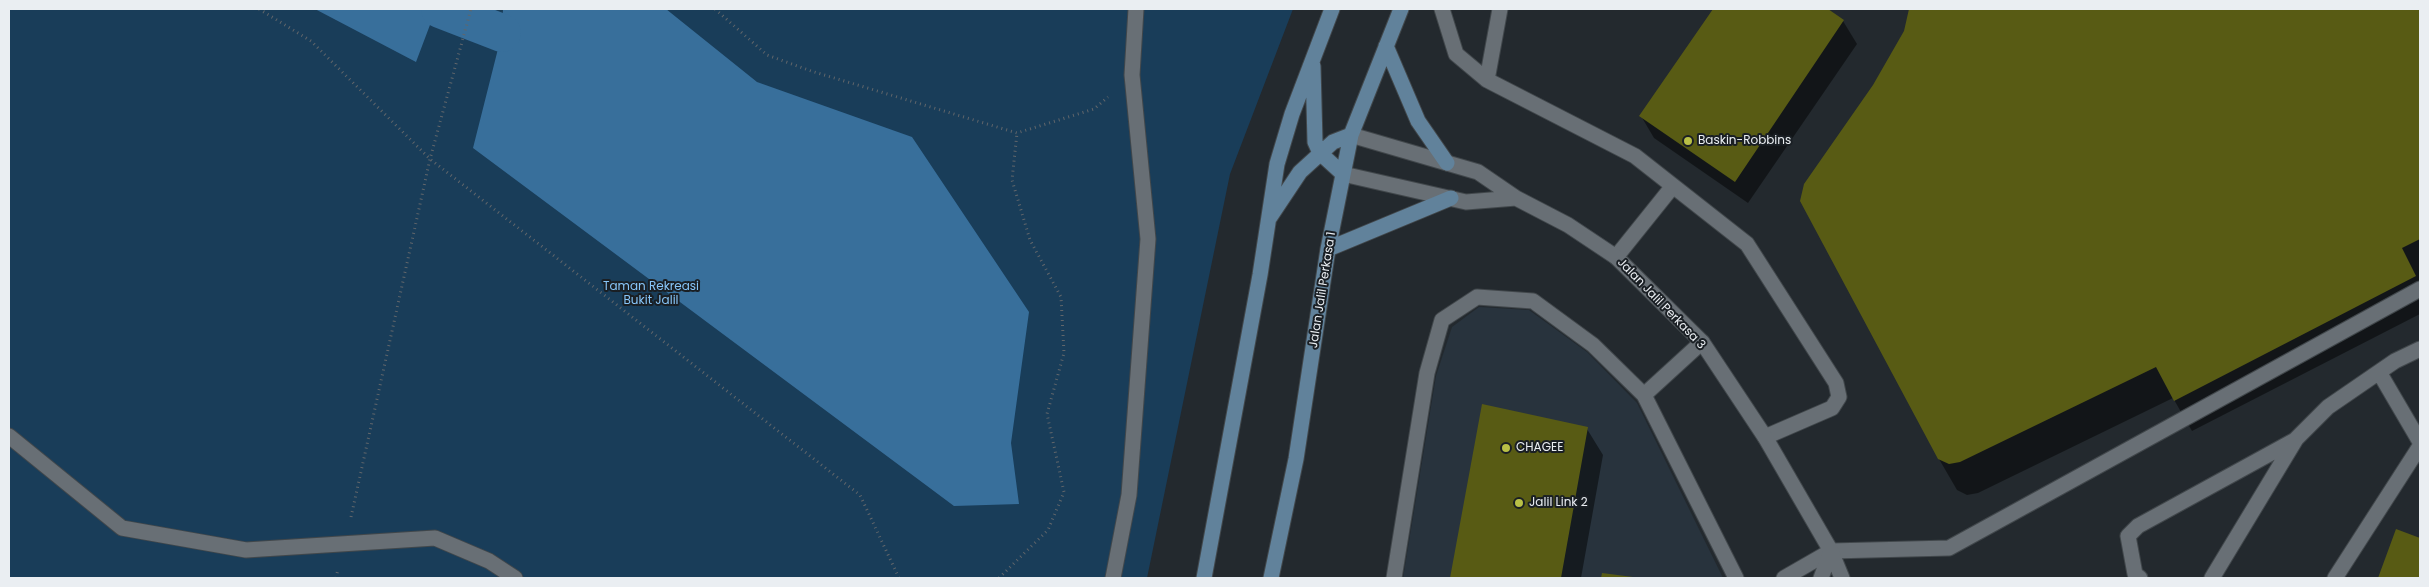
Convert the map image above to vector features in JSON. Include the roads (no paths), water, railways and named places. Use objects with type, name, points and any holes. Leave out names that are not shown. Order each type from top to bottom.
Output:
[{"type":"main road","points":[[1204,578],[1260,275],[1266,222],[1277,164],[1292,114],[1332,9]]},
{"type":"main road","name":"Jalan Jalil Perkasa 1","points":[[1271,578],[1296,459],[1328,249],[1351,135],[1401,9]]},
{"type":"main road","points":[[1386,46],[1418,121],[1447,163]]},
{"type":"main road","points":[[1312,60],[1316,142],[1320,153],[1343,174]]},
{"type":"main road","points":[[1266,222],[1300,172],[1333,142],[1351,135]]},
{"type":"main road","points":[[1328,249],[1451,198]]},
{"type":"street","points":[[1113,578],[1129,496],[1148,239],[1132,75],[1136,9]]},
{"type":"street","points":[[1442,9],[1456,54],[1488,80],[1636,156],[1746,244],[1836,383],[1839,397],[1832,408],[1765,437]]},
{"type":"street","points":[[1488,80],[1500,9]]},
{"type":"street","name":"Jalan Jalil Perkasa 3","points":[[1351,135],[1478,172],[1516,198],[1568,225],[1616,257],[1702,342],[1765,437],[1831,551],[1842,578]]},
{"type":"street","points":[[1343,174],[1466,202],[1516,198]]},
{"type":"street","points":[[1616,257],[1673,186]]},
{"type":"street","points":[[1784,578],[1831,551],[1949,548],[2420,289]]},
{"type":"street","points":[[1394,578],[1427,373],[1442,320],[1477,297],[1533,301],[1593,345],[1644,395],[1736,578]]},
{"type":"street","points":[[1644,395],[1702,342]]},
{"type":"street","points":[[2212,578],[2296,440],[2328,406],[2379,372],[2420,349]]},
{"type":"street","points":[[2379,372],[2420,442]]},
{"type":"street","points":[[9,436],[122,528],[246,550],[435,538],[489,561],[515,578]]},
{"type":"street","points":[[2140,578],[2135,574],[2128,536],[2138,526],[2296,440]]},
{"type":"street","points":[[2335,578],[2420,446]]},
{"type":"street","points":[[1820,578],[1831,551]]},
{"type":"waterway","points":[[440,9],[502,33]]},
{"type":"place","name":"Baskin-Robbins","points":[[1688,141]]},
{"type":"place","name":"CHAGEE","points":[[1506,448]]},
{"type":"place","name":"Jalil Link 2","points":[[1519,503]]},
{"type":"park label","name":"Taman Rekreasi Bukit Jalil","points":[[651,294]]}]
